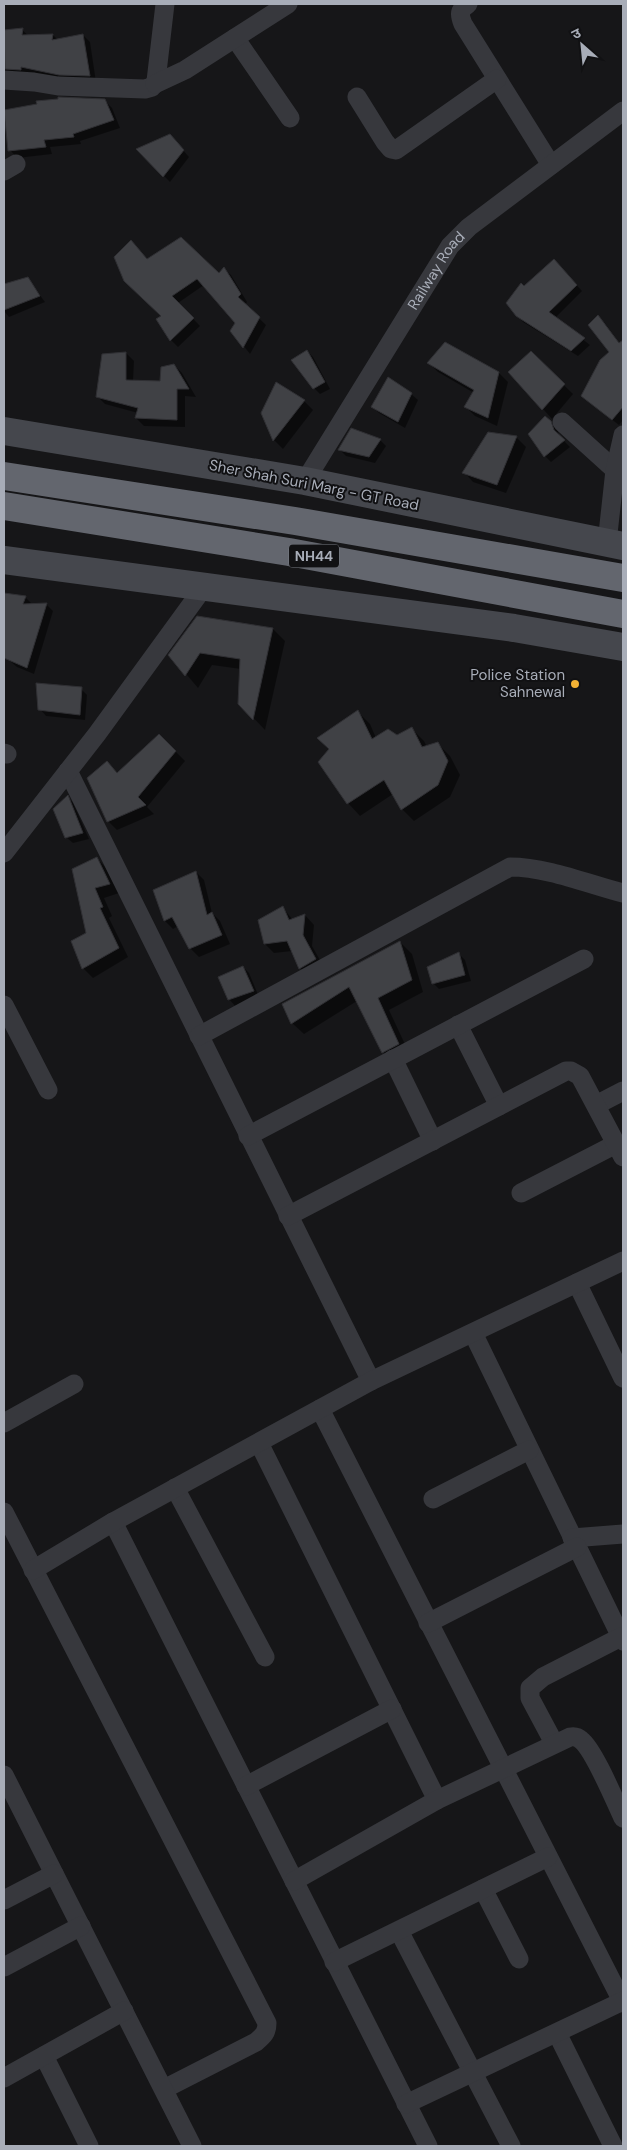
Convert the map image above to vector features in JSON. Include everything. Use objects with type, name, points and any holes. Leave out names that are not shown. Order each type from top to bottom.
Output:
[{"type":"highway","name":"NH44","points":[[4,476],[296,521],[623,578]]},
{"type":"highway","name":"NH44","points":[[4,506],[289,552],[623,614]]},
{"type":"street","points":[[155,84],[165,4]]},
{"type":"street","points":[[4,80],[58,86],[145,88],[185,70],[288,4]]},
{"type":"street","points":[[468,4],[461,9],[459,15],[463,24],[551,165]]},
{"type":"street","points":[[235,38],[290,118]]},
{"type":"street","points":[[357,97],[385,142],[396,150],[497,79]]},
{"type":"street","name":"Railway Road","points":[[305,481],[450,246],[469,227],[623,111]]},
{"type":"street","points":[[562,422],[615,470]]},
{"type":"street","name":"Sher Shah Suri Marg - GT Road","points":[[4,431],[305,481],[615,544]]},
{"type":"street","points":[[615,544],[615,470],[623,434]]},
{"type":"street","points":[[4,560],[514,628],[623,647]]},
{"type":"street","points":[[4,853],[68,771],[204,587]]},
{"type":"street","points":[[68,771],[371,1382]]},
{"type":"street","points":[[199,1036],[510,867],[540,870],[623,894]]},
{"type":"street","points":[[248,1136],[584,959]]},
{"type":"street","points":[[4,1005],[48,1090]]},
{"type":"street","points":[[458,1025],[499,1106]]},
{"type":"street","points":[[393,1059],[433,1141]]},
{"type":"street","points":[[288,1216],[558,1075],[571,1071],[580,1076],[620,1151],[521,1193]]},
{"type":"street","points":[[596,1105],[623,1091]]},
{"type":"street","points":[[34,1570],[113,1522],[371,1382],[623,1261]]},
{"type":"street","points":[[576,1283],[623,1378]]},
{"type":"street","points":[[473,1333],[622,1639],[543,1677],[530,1688],[530,1698],[554,1743]]},
{"type":"street","points":[[4,1424],[74,1384]]},
{"type":"street","points":[[320,1410],[502,1769],[623,2002],[406,2104]]},
{"type":"street","points":[[259,1443],[437,1800]]},
{"type":"street","points":[[433,1499],[529,1450]]},
{"type":"street","points":[[175,1488],[265,1657]]},
{"type":"street","points":[[4,1512],[266,2023],[267,2030],[256,2042],[164,2089]]},
{"type":"street","points":[[113,1522],[428,2146]]},
{"type":"street","points":[[428,1623],[575,1543],[623,1534]]},
{"type":"street","points":[[246,1786],[392,1709]]},
{"type":"street","points":[[294,1881],[437,1800],[554,1743],[576,1736],[584,1743],[623,1818]]},
{"type":"street","points":[[5,1779],[192,2146]]},
{"type":"street","points":[[334,1962],[548,1856]]},
{"type":"street","points":[[4,1900],[54,1874]]},
{"type":"street","points":[[483,1889],[519,1959]]},
{"type":"street","points":[[4,1967],[81,1926]]},
{"type":"street","points":[[398,1930],[474,2072],[511,2146]]},
{"type":"street","points":[[4,2078],[124,2011]]},
{"type":"street","points":[[557,2033],[613,2146]]},
{"type":"street","points":[[44,2056],[89,2146]]},
{"type":"building","points":[[23,28],[22,35],[53,34],[52,40],[83,34],[90,76],[59,75],[21,67],[21,70],[5,69],[4,30]]},
{"type":"building","points":[[58,97],[105,99],[114,120],[73,134],[74,137],[44,140],[46,147],[8,151],[4,110],[37,104],[36,101],[58,99]]},
{"type":"building","points":[[170,134],[184,150],[163,177],[136,149]]},
{"type":"building","points":[[181,237],[219,273],[224,267],[241,294],[238,297],[260,317],[243,348],[230,331],[235,323],[197,279],[172,296],[194,318],[170,341],[156,319],[161,316],[124,281],[114,257],[131,240],[147,259]]},
{"type":"building","points":[[554,259],[577,285],[549,312],[585,338],[571,351],[516,316],[506,303],[521,283],[524,286]]},
{"type":"building","points":[[28,277],[40,296],[4,310],[4,284]]},
{"type":"building","points":[[598,315],[619,343],[623,340],[623,407],[612,420],[581,396],[600,360],[609,352],[588,325]]},
{"type":"building","points":[[445,342],[499,372],[488,418],[464,407],[474,390],[427,363]]},
{"type":"building","points":[[307,350],[325,382],[313,389],[291,360]]},
{"type":"building","points":[[531,351],[565,384],[542,410],[508,372]]},
{"type":"building","points":[[126,352],[126,380],[160,381],[161,367],[174,364],[189,389],[177,389],[177,420],[135,418],[138,408],[96,397],[102,354]]},
{"type":"building","points":[[388,377],[412,393],[398,422],[371,407]]},
{"type":"building","points":[[276,382],[305,400],[273,441],[261,413]]},
{"type":"building","points":[[545,416],[551,421],[554,430],[565,440],[544,457],[528,434]]},
{"type":"building","points":[[351,428],[381,439],[369,457],[338,450]]},
{"type":"building","points":[[488,432],[517,436],[497,485],[462,473]]},
{"type":"building","points":[[4,593],[26,596],[23,604],[47,603],[27,668],[4,658]]},
{"type":"building","points":[[197,616],[273,628],[253,720],[238,704],[240,659],[200,653],[185,676],[168,655]]},
{"type":"building","points":[[36,683],[82,687],[80,715],[38,710]]},
{"type":"building","points":[[358,710],[372,739],[388,729],[397,735],[412,727],[422,747],[438,742],[448,761],[438,785],[401,810],[384,780],[347,804],[318,762],[329,749],[317,738]]},
{"type":"building","points":[[159,734],[176,751],[138,797],[146,805],[107,822],[87,778],[107,761],[117,773]]},
{"type":"building","points":[[68,795],[83,833],[65,838],[53,809]]},
{"type":"building","points":[[97,857],[110,884],[95,888],[103,907],[100,908],[119,948],[82,969],[71,941],[86,933],[72,869]]},
{"type":"building","points":[[196,871],[207,915],[212,912],[222,935],[189,949],[172,917],[164,921],[153,890]]},
{"type":"building","points":[[283,906],[289,920],[305,914],[303,935],[316,959],[299,969],[287,941],[264,944],[258,920]]},
{"type":"building","points":[[400,941],[412,980],[378,998],[399,1044],[382,1053],[349,987],[291,1024],[282,1004]]},
{"type":"building","points":[[459,952],[465,975],[432,984],[427,967]]},
{"type":"building","points":[[243,966],[254,991],[228,1000],[218,977]]},
{"type":"place","name":"Police Station Sahnewal","points":[[575,684]]}]
